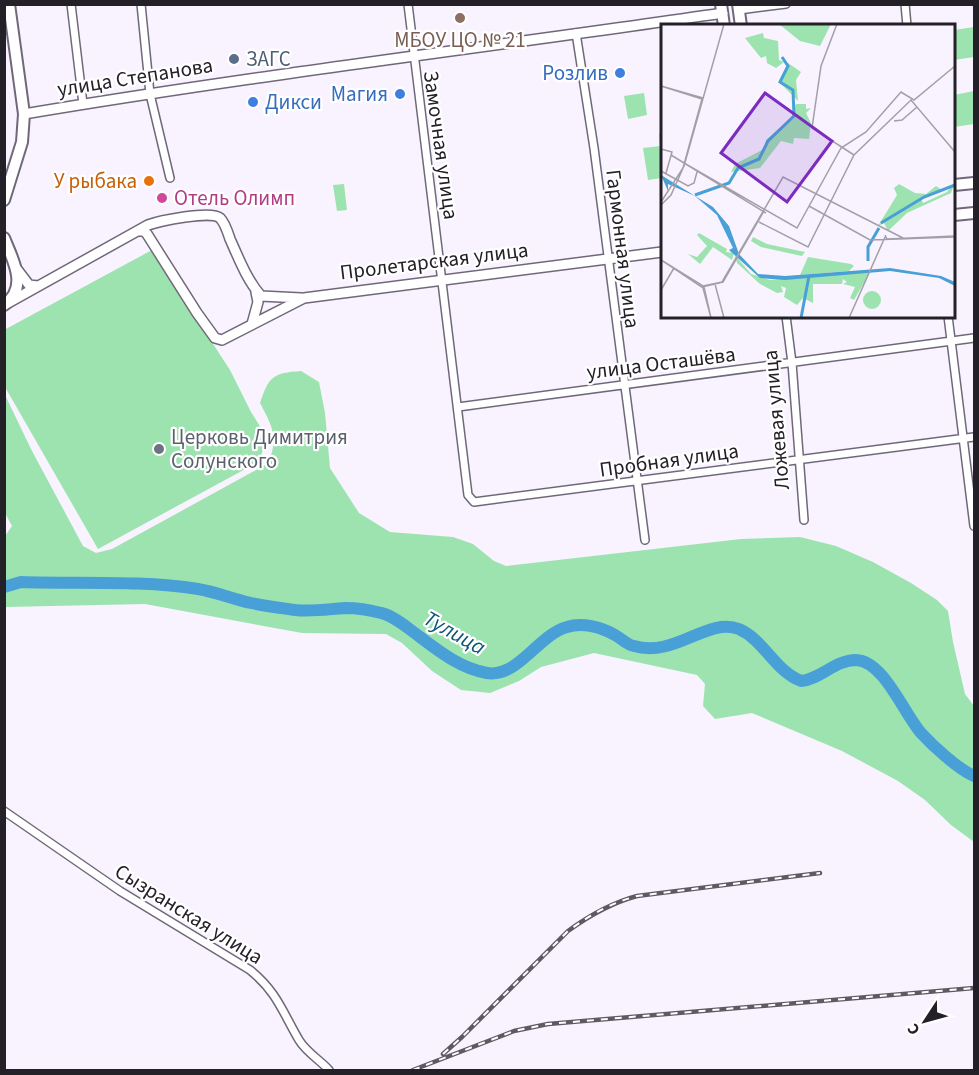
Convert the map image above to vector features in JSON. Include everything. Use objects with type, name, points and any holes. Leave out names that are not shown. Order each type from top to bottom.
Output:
[{"type":"main road","points":[[4,200],[22,142],[24,114],[9,4]]},
{"type":"main road","points":[[738,7],[741,24]]},
{"type":"main road","name":"улица Степанова","points":[[722,9],[738,7]]},
{"type":"main road","points":[[722,9],[724,24]]},
{"type":"main road","points":[[955,185],[975,183]]},
{"type":"main road","points":[[955,215],[975,213]]},
{"type":"main road","points":[[4,238],[16,268],[17,288],[6,304]]},
{"type":"street","points":[[71,4],[82,105]]},
{"type":"street","points":[[141,4],[150,94],[170,178]]},
{"type":"street","name":"Замочная улица","points":[[408,4],[468,495],[474,502]]},
{"type":"street","name":"улица Степанова","points":[[738,7],[786,4]]},
{"type":"street","points":[[905,4],[907,24]]},
{"type":"street","name":"улица Степанова","points":[[24,114],[413,55],[517,43],[722,9]]},
{"type":"street","name":"Гармонная улица","points":[[576,33],[645,540]]},
{"type":"street","points":[[6,304],[147,225],[206,216],[219,218],[256,291],[258,302],[252,324]]},
{"type":"street","name":"Пролетарская улица","points":[[137,231],[144,231],[147,234],[197,314],[215,338],[221,340],[227,339],[304,298],[661,252]]},
{"type":"street","points":[[16,268],[29,285],[38,286]]},
{"type":"street","points":[[256,291],[267,298],[304,298]]},
{"type":"street","name":"Ложевая улица","points":[[786,318],[804,520]]},
{"type":"street","points":[[948,318],[975,526]]},
{"type":"street","name":"улица Осташёва","points":[[458,407],[624,383],[975,338]]},
{"type":"street","name":"Пробная улица","points":[[474,502],[975,437]]},
{"type":"street","name":"Сызранская улица","points":[[4,811],[120,891],[250,970],[265,982],[277,997],[303,1046],[329,1071]]},
{"type":"green space","points":[[974,27],[974,57],[955,60],[955,30]]},
{"type":"green space","points":[[974,91],[974,124],[955,127],[955,95]]},
{"type":"green space","points":[[644,93],[647,115],[628,119],[624,96]]},
{"type":"green space","points":[[661,133],[661,178],[648,180],[643,148],[660,146],[659,134]]},
{"type":"green space","points":[[344,184],[347,210],[337,211],[333,185]]},
{"type":"green space","points":[[152,250],[230,370],[266,436],[260,461],[98,549],[5,387],[4,330]]},
{"type":"green space","points":[[301,371],[319,382],[325,413],[330,468],[359,513],[390,532],[453,537],[473,544],[494,561],[506,566],[741,539],[800,537],[836,546],[873,562],[937,600],[948,611],[965,694],[974,706],[974,842],[951,825],[925,800],[898,781],[842,751],[752,713],[715,719],[703,706],[705,684],[697,675],[594,653],[541,667],[519,681],[490,693],[461,690],[432,671],[402,643],[386,634],[302,633],[145,604],[5,607],[5,536],[12,526],[5,513],[5,395],[83,546],[96,553],[112,549],[267,464],[274,440],[271,426],[260,403],[263,394],[273,378],[284,373]]},
{"type":"waterway","name":"Тулица","points":[[4,587],[21,582],[154,584],[198,589],[251,603],[295,610],[345,608],[368,610],[394,618],[447,656],[466,667],[487,673],[498,673],[508,669],[547,638],[567,627],[585,625],[598,628],[631,645],[649,648],[677,643],[715,628],[739,629],[756,640],[784,670],[801,681],[808,680],[848,661],[856,660],[876,669],[893,690],[921,733],[953,763],[974,776]]},
{"type":"railway","points":[[443,1054],[568,931],[610,906],[637,896],[820,873]]},
{"type":"railway","points":[[413,1070],[514,1031],[548,1024],[974,988]]},
{"type":"place","name":"МБОУ ЦО № 21","points":[[460,18]]},
{"type":"place","name":"ЗАГС","points":[[234,59]]},
{"type":"place","name":"Розлив","points":[[620,73]]},
{"type":"place","name":"Магия","points":[[400,94]]},
{"type":"place","name":"Дикси","points":[[253,102]]},
{"type":"place","name":"У рыбака","points":[[149,181]]},
{"type":"place","name":"Отель Олимп","points":[[162,198]]},
{"type":"place","name":"Церковь Димитрия Солунского","points":[[159,449]]}]
